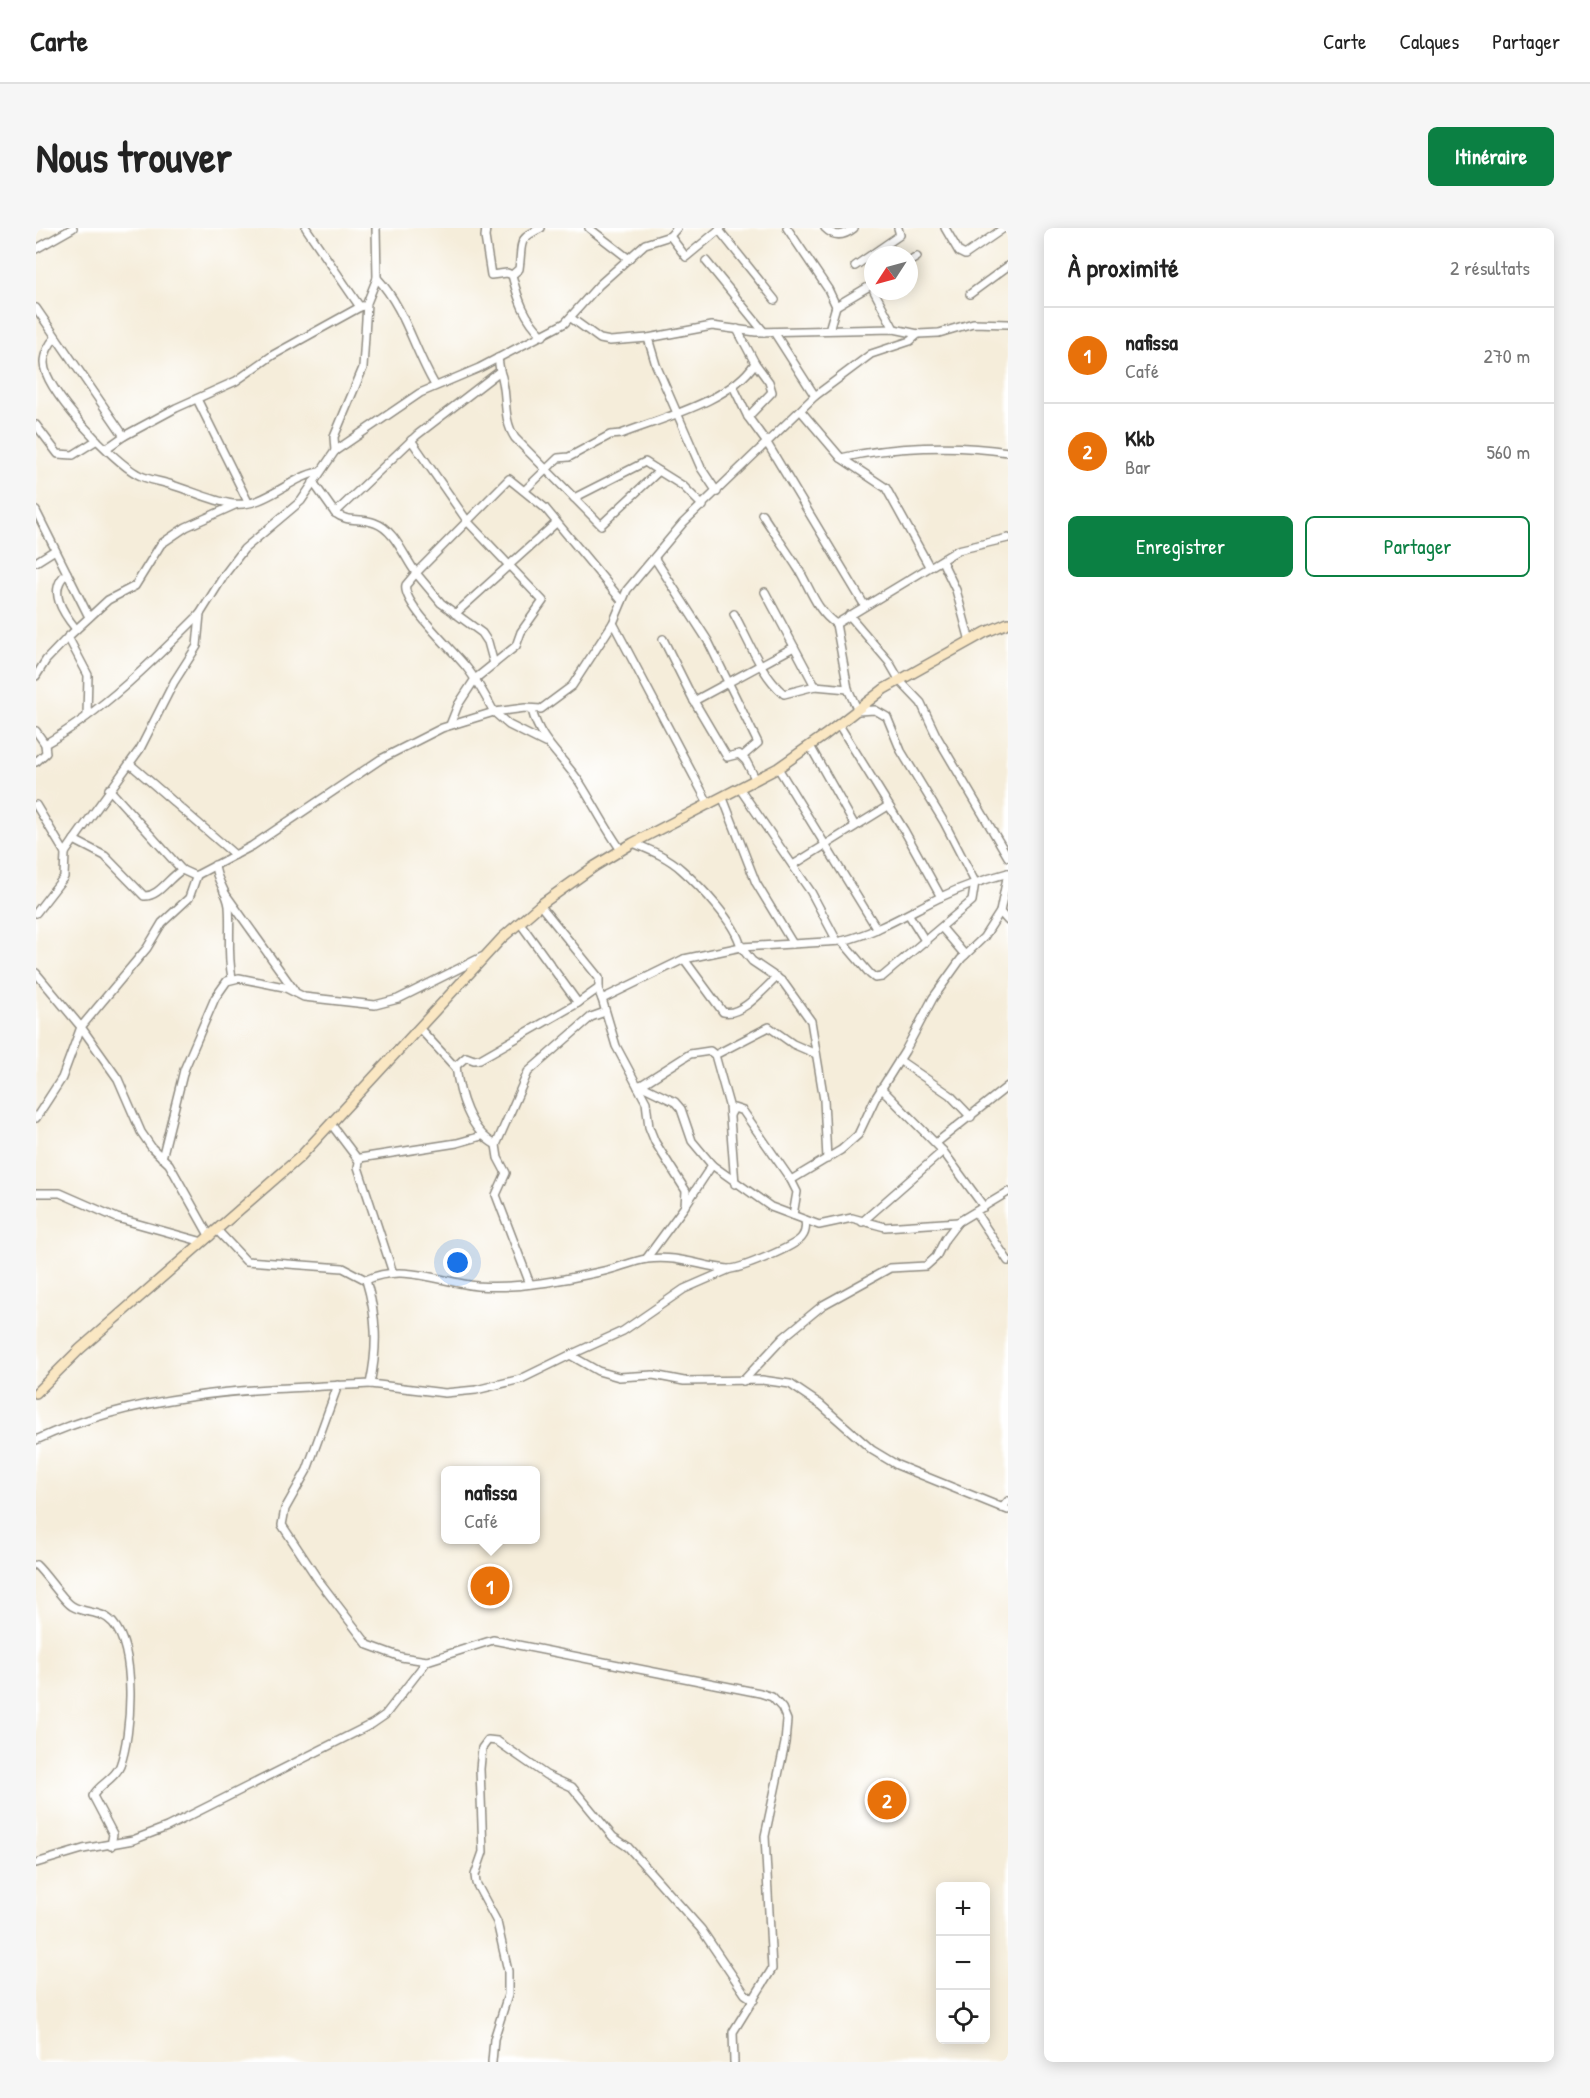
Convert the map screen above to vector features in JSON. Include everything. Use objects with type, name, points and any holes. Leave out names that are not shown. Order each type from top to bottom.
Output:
[{"type":"street","points":[[36,249],[73,228]]},
{"type":"street","points":[[306,228],[364,305]]},
{"type":"street","points":[[335,451],[334,437],[363,368],[364,305],[377,278],[376,228]]},
{"type":"street","points":[[486,228],[484,237],[491,275],[507,273],[512,275]]},
{"type":"street","points":[[512,275],[519,269],[523,238],[529,232],[541,228]]},
{"type":"street","points":[[589,228],[629,259]]},
{"type":"street","points":[[45,744],[87,716],[200,614],[238,556],[292,512],[335,451],[435,385],[543,336],[571,318],[599,285],[645,244],[669,236],[677,228]]},
{"type":"street","points":[[787,228],[828,289],[836,306],[829,330]]},
{"type":"street","points":[[825,228],[838,235],[845,235],[854,228]]},
{"type":"street","points":[[855,266],[900,235],[898,228]]},
{"type":"street","points":[[945,228],[959,252],[965,255],[999,229]]},
{"type":"street","points":[[669,236],[686,257],[720,229],[776,300]]},
{"type":"street","points":[[706,261],[764,332]]},
{"type":"street","points":[[970,294],[1008,266]]},
{"type":"street","points":[[512,275],[513,287],[524,313],[543,336]]},
{"type":"street","points":[[377,278],[402,316],[422,364],[435,385]]},
{"type":"street","points":[[836,306],[864,292]]},
{"type":"street","points":[[880,300],[894,329]]},
{"type":"street","points":[[107,448],[124,436],[236,381],[273,355],[364,305]]},
{"type":"street","points":[[36,308],[124,436]]},
{"type":"street","points":[[571,318],[604,341],[648,338],[712,326],[764,332],[894,329],[918,334],[939,333],[973,323],[1008,324]]},
{"type":"street","points":[[737,329],[755,363],[769,382],[772,392],[748,417]]},
{"type":"street","points":[[774,332],[815,396]]},
{"type":"street","points":[[36,1118],[62,1078],[81,1027],[128,973],[162,923],[189,898],[197,875],[235,855],[301,814],[381,759],[450,725],[494,712],[525,708],[541,709],[572,686],[613,623],[622,601],[679,527],[815,396],[878,350],[910,341],[918,334]]},
{"type":"street","points":[[55,338],[48,347],[44,362],[49,380],[65,404],[97,440],[141,476],[236,504]]},
{"type":"street","points":[[648,338],[656,365],[701,468],[717,492]]},
{"type":"street","points":[[498,358],[506,388],[507,425],[517,441],[601,525],[659,471]]},
{"type":"street","points":[[525,490],[558,458],[569,457],[610,435],[621,434],[678,411],[705,403],[733,387],[755,363]]},
{"type":"street","points":[[335,513],[411,440],[500,371]]},
{"type":"street","points":[[733,387],[748,417],[767,443],[866,606]]},
{"type":"street","points":[[197,399],[249,502]]},
{"type":"street","points":[[801,411],[841,458],[886,488],[929,566]]},
{"type":"street","points":[[36,425],[58,454],[73,455],[97,440]]},
{"type":"street","points":[[411,440],[468,522],[543,601],[521,632],[516,646],[475,679],[458,705],[450,725]]},
{"type":"street","points":[[841,458],[865,453],[977,447],[1008,452]]},
{"type":"street","points":[[574,498],[645,462],[683,486],[703,506]]},
{"type":"street","points":[[36,676],[46,660],[89,617],[117,594],[135,586],[160,544],[186,526],[236,504],[262,498],[297,478],[319,472]]},
{"type":"street","points":[[546,742],[509,725],[494,712],[475,679],[436,636],[406,595],[406,585],[509,479],[525,490],[556,523],[622,601]]},
{"type":"street","points":[[313,482],[335,513],[348,520],[376,523],[390,533],[416,573],[441,603],[486,638],[494,664]]},
{"type":"street","points":[[36,511],[89,617]]},
{"type":"street","points":[[762,514],[800,573],[812,598],[826,617],[836,624],[848,689],[858,711]]},
{"type":"street","points":[[455,614],[556,523]]},
{"type":"street","points":[[836,624],[958,550],[1008,538]]},
{"type":"street","points":[[36,562],[55,550]]},
{"type":"street","points":[[655,558],[708,641],[758,743],[743,756]]},
{"type":"street","points":[[942,561],[956,590],[970,641]]},
{"type":"street","points":[[67,573],[59,581],[57,598],[76,629]]},
{"type":"street","points":[[765,592],[815,686]]},
{"type":"street","points":[[36,913],[64,877],[65,853],[109,789],[130,764],[197,646],[200,614]]},
{"type":"street","points":[[734,614],[776,687],[784,694],[815,686],[848,689]]},
{"type":"street","points":[[849,615],[889,662],[900,681],[921,703],[936,735],[1008,857]]},
{"type":"street","points":[[613,623],[709,805]]},
{"type":"street","points":[[36,1393],[80,1349],[300,1157],[489,952],[540,905],[633,843],[778,768],[858,711],[884,689],[970,641],[1008,623]]},
{"type":"street","points":[[68,637],[88,675],[87,716]]},
{"type":"street","points":[[663,639],[694,701],[727,757],[739,754],[743,756],[756,780]]},
{"type":"street","points":[[694,701],[763,666],[794,647]]},
{"type":"street","points":[[532,710],[536,726],[546,742],[579,781],[621,850]]},
{"type":"street","points":[[740,789],[811,892],[839,941],[875,978],[882,977],[972,901],[975,882],[944,822],[901,751],[887,717],[875,711],[858,711]]},
{"type":"street","points":[[839,725],[941,897]]},
{"type":"street","points":[[36,731],[45,744],[46,753],[36,762]]},
{"type":"street","points":[[810,746],[855,826]]},
{"type":"street","points":[[130,764],[235,855]]},
{"type":"street","points":[[778,768],[877,929]]},
{"type":"street","points":[[109,789],[182,870],[197,875]]},
{"type":"street","points":[[723,798],[756,883],[792,944]]},
{"type":"street","points":[[36,805],[65,853]]},
{"type":"street","points":[[793,866],[888,806]]},
{"type":"street","points":[[74,840],[105,856],[144,896],[156,893],[169,878],[182,870]]},
{"type":"street","points":[[633,843],[655,852],[682,869],[726,918],[736,933],[741,947],[752,961],[777,977],[811,1021],[824,1100],[826,1159]]},
{"type":"street","points":[[162,1158],[184,1070],[216,998],[232,978],[228,943],[229,904],[216,876],[215,865]]},
{"type":"street","points":[[602,999],[613,996],[646,976],[684,959],[741,947],[839,941],[877,929],[975,882],[1008,873],[999,912],[984,937],[965,955],[933,998],[900,1060],[881,1088],[858,1135],[826,1159],[791,1180]]},
{"type":"street","points":[[224,892],[297,994]]},
{"type":"street","points":[[540,905],[599,978],[599,988],[616,1046],[646,1102],[649,1127],[655,1142],[686,1191],[685,1206]]},
{"type":"street","points":[[999,912],[1008,921]]},
{"type":"street","points":[[909,915],[926,942]]},
{"type":"street","points":[[520,923],[578,1003]]},
{"type":"street","points":[[942,928],[965,955]]},
{"type":"street","points":[[232,978],[284,987],[297,994],[375,1005],[398,999],[489,952]]},
{"type":"street","points":[[684,959],[723,1012],[729,1014],[738,1011],[777,977]]},
{"type":"street","points":[[36,973],[81,1027],[118,1079],[137,1124],[152,1148],[182,1184],[210,1236]]},
{"type":"street","points":[[456,1068],[463,1059],[480,1059],[578,1003],[599,988]]},
{"type":"street","points":[[530,1284],[496,1195],[506,1173],[498,1158],[496,1145],[520,1085],[535,1064],[591,1017],[605,1012]]},
{"type":"street","points":[[715,1055],[769,1027],[793,1044],[816,1054]]},
{"type":"street","points":[[420,1029],[456,1068],[468,1115],[483,1136],[496,1145]]},
{"type":"street","points":[[639,1086],[695,1052],[710,1052],[715,1055],[730,1115],[735,1184]]},
{"type":"street","points":[[900,1060],[950,1095],[971,1117]]},
{"type":"street","points":[[639,1086],[678,1105],[689,1136],[712,1165],[735,1184],[771,1208],[819,1225],[852,1218],[885,1227],[958,1222],[1008,1192]]},
{"type":"street","points":[[936,1143],[1008,1086]]},
{"type":"street","points":[[881,1088],[943,1151],[984,1208]]},
{"type":"street","points":[[730,1115],[734,1108],[743,1111],[791,1180],[797,1192],[793,1215]]},
{"type":"street","points":[[331,1124],[359,1161]]},
{"type":"street","points":[[393,1273],[358,1167],[359,1161],[364,1156],[457,1143],[483,1136]]},
{"type":"street","points":[[862,1222],[943,1151]]},
{"type":"street","points":[[646,1259],[712,1165]]},
{"type":"street","points":[[36,1193],[60,1193],[117,1218],[210,1236],[246,1261],[344,1268],[363,1276],[373,1303],[377,1338],[370,1384]]},
{"type":"street","points":[[976,1213],[1008,1261]]},
{"type":"street","points":[[36,1440],[53,1432],[155,1401],[242,1390],[370,1384],[446,1393],[476,1390],[521,1379],[623,1331],[684,1289],[791,1246],[802,1238],[806,1229],[805,1220]]},
{"type":"street","points":[[743,1381],[784,1337],[833,1299],[890,1268],[926,1266],[936,1257],[945,1239],[958,1222]]},
{"type":"street","points":[[366,1280],[393,1273],[408,1273],[477,1286],[530,1284],[572,1278],[646,1259],[675,1258],[730,1269]]},
{"type":"street","points":[[570,1355],[598,1371],[619,1377],[653,1375],[684,1381],[762,1380],[790,1384],[821,1405],[872,1450],[897,1465],[1005,1509],[1008,1501]]},
{"type":"street","points":[[338,1386],[307,1470],[285,1509],[282,1525],[319,1581],[369,1645],[401,1657],[427,1661],[493,1640],[698,1679],[772,1697],[782,1708],[787,1720],[785,1743],[765,1836],[772,1969],[733,2032],[734,2062]]},
{"type":"street","points":[[36,1565],[50,1578],[69,1605],[93,1611],[112,1622],[127,1656],[127,1727],[123,1753],[114,1776],[93,1796],[113,1834],[111,1846]]},
{"type":"street","points":[[36,1863],[83,1849],[111,1846],[167,1827],[372,1724],[385,1715],[427,1661]]},
{"type":"street","points":[[492,2062],[494,2039],[508,1995],[508,1971],[497,1922],[476,1883],[475,1875],[483,1852],[480,1768],[482,1748],[488,1740],[497,1741],[546,1775],[572,1787],[613,1837],[628,1847],[701,1929],[745,1994],[754,2000]]},
{"type":"place","name":"nafissa","points":[[490,1586]]},
{"type":"place","name":"Kkb","points":[[887,1800]]}]
